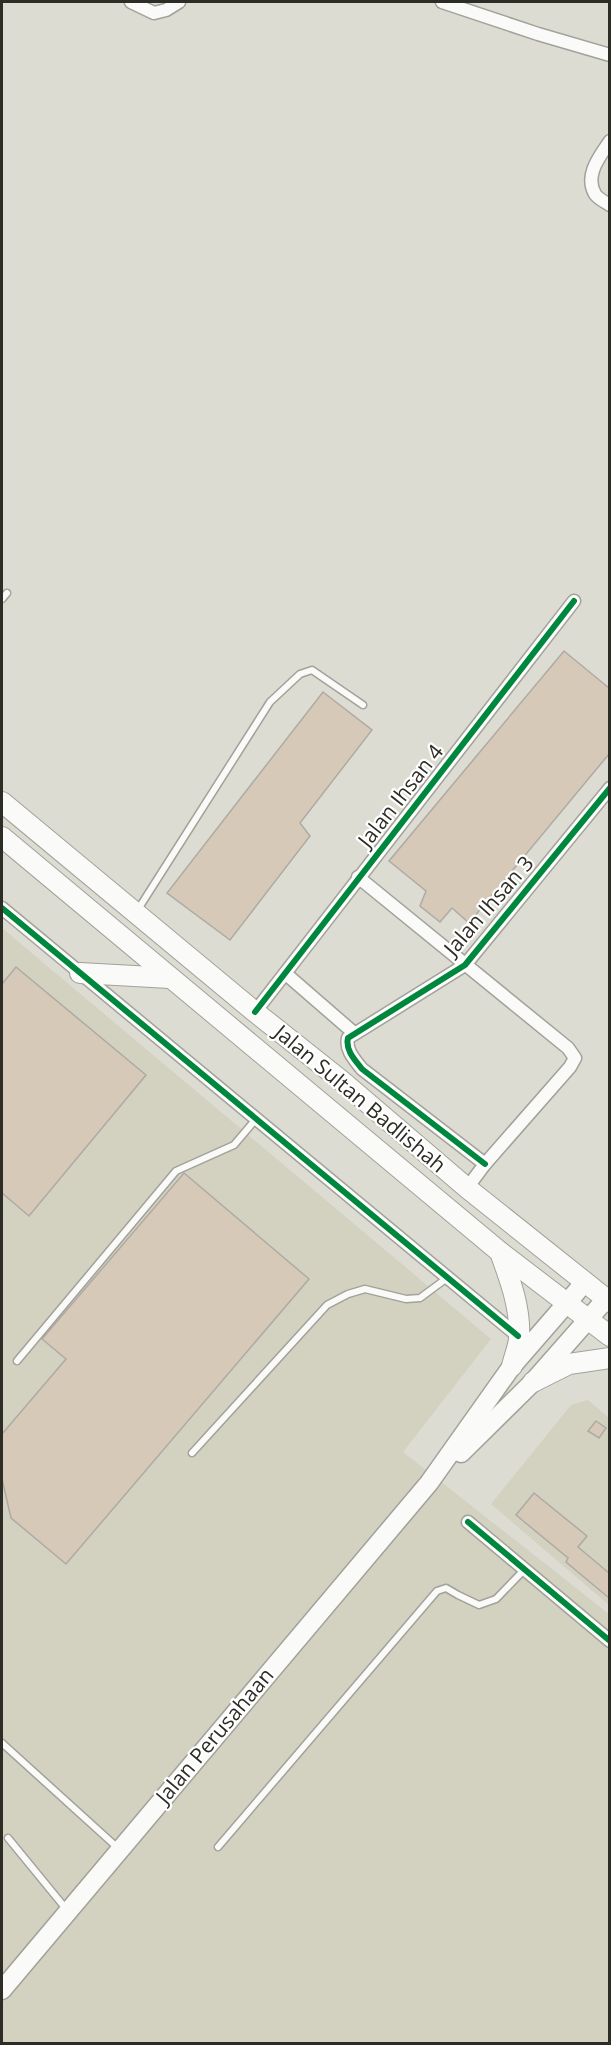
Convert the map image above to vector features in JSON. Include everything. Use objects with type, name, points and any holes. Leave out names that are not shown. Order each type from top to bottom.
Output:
[{"type":"main road","name":"Jalan Sultan Badlishah","points":[[2,802],[135,914],[342,1081],[467,1188],[608,1301]]},
{"type":"main road","name":"Jalan Sultan Badlishah","points":[[2,837],[500,1252],[609,1336]]},
{"type":"main road","points":[[80,973],[170,978]]},
{"type":"main road","points":[[500,1252],[514,1289],[518,1312],[518,1336],[512,1366]]},
{"type":"main road","name":"Jalan Perusahaan","points":[[2,1990],[67,1910],[429,1483],[512,1366],[585,1282]]},
{"type":"main road","name":"Jalan Perusahaan","points":[[429,1483],[533,1382],[587,1319],[608,1301]]},
{"type":"main road","points":[[533,1382],[569,1364],[609,1358]]},
{"type":"street","points":[[131,2],[154,14],[179,2]]},
{"type":"street","points":[[442,2],[609,55]]},
{"type":"street","points":[[609,141],[594,164],[591,181],[595,195],[609,205]]},
{"type":"street","name":"Jalan Ihsan 4","points":[[255,1012],[574,601]]},
{"type":"street","name":"Jalan Ihsan 3","points":[[350,1039],[465,965],[609,788]]},
{"type":"street","points":[[358,877],[568,1048],[575,1058],[570,1067],[485,1164],[467,1188]]},
{"type":"street","points":[[2,908],[518,1336]]},
{"type":"street","points":[[286,974],[350,1039],[351,1055],[362,1069],[485,1164]]},
{"type":"street","points":[[468,1522],[609,1641]]},
{"type":"lane","points":[[2,599],[7,593]]},
{"type":"lane","points":[[135,914],[270,702],[300,674],[312,670],[363,705]]},
{"type":"lane","points":[[16,1361],[176,1171],[234,1145],[256,1119]]},
{"type":"lane","points":[[192,1454],[327,1305],[348,1294],[365,1289],[406,1299],[420,1298],[448,1278]]},
{"type":"lane","points":[[218,1847],[437,1591],[446,1588],[479,1605],[496,1599],[524,1570]]},
{"type":"lane","points":[[2,1743],[120,1849]]},
{"type":"lane","points":[[8,1838],[67,1910]]},
{"type":"shaded area","points":[[2,928],[491,1339],[403,1452],[609,1614],[609,2043],[2,2043]]},
{"type":"shaded area","points":[[588,1400],[609,1418],[609,1605],[491,1504],[571,1405]]},
{"type":"building","points":[[564,651],[609,688],[609,754],[469,923],[452,908],[440,922],[420,906],[426,891],[389,861]]},
{"type":"building","points":[[323,692],[372,730],[300,823],[310,836],[230,940],[167,893]]},
{"type":"building","points":[[16,967],[146,1075],[29,1216],[2,1193],[2,984]]},
{"type":"building","points":[[184,1173],[309,1279],[66,1564],[11,1518],[2,1479],[2,1434],[66,1359],[42,1339]]},
{"type":"building","points":[[596,1421],[606,1428],[599,1438],[588,1431]]},
{"type":"building","points":[[534,1493],[587,1536],[578,1547],[609,1573],[609,1598],[566,1562],[568,1558],[516,1515]]},
{"type":"cycle path","points":[[255,1012],[574,601]]},
{"type":"cycle path","points":[[485,1164],[362,1069],[349,1051],[348,1038],[465,965],[610,788]]},
{"type":"cycle path","points":[[2,908],[518,1336]]},
{"type":"cycle path","points":[[468,1522],[610,1641]]}]
